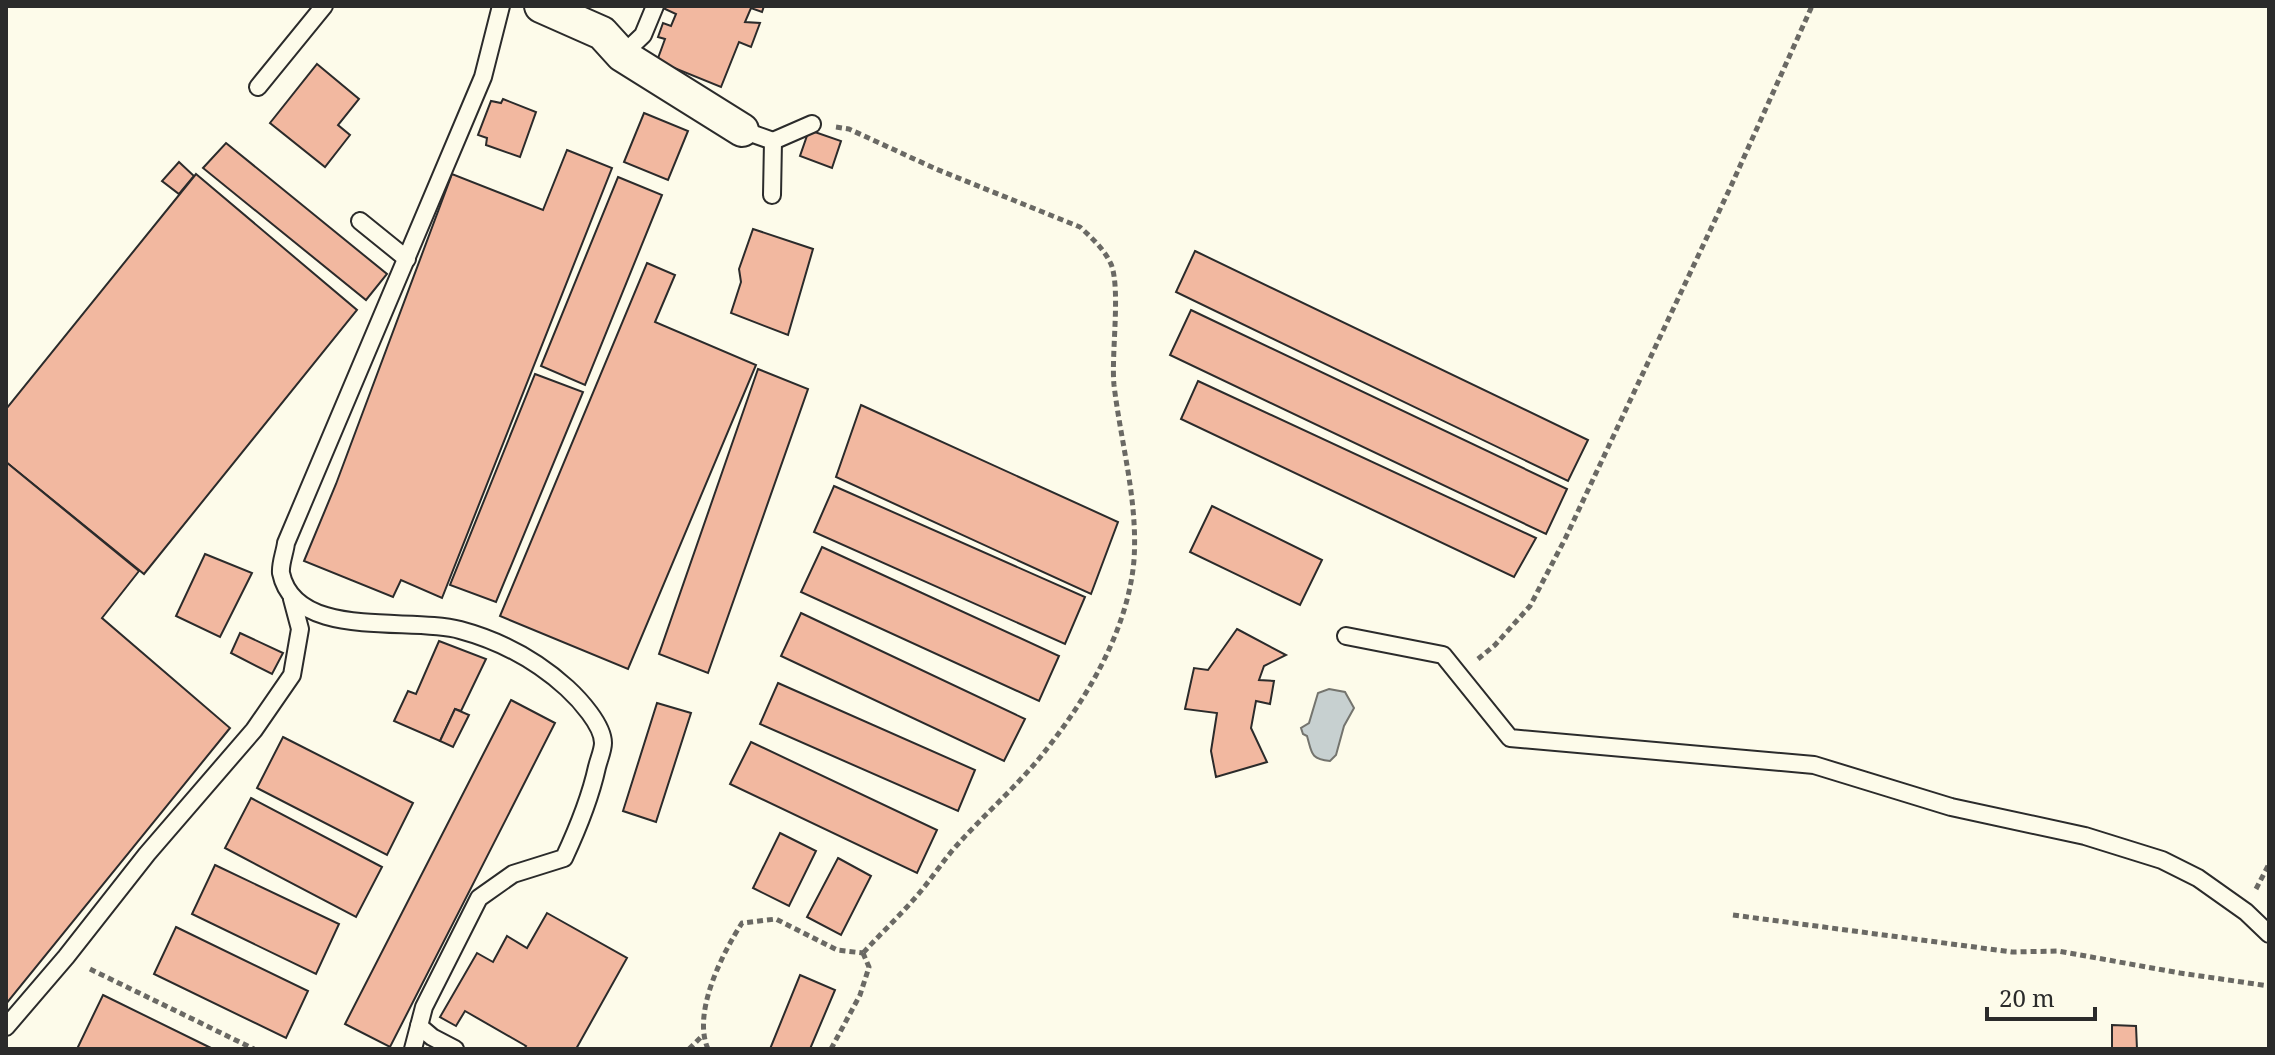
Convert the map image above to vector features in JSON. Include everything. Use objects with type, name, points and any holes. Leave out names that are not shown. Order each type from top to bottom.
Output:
[{"type":"street","points":[[541,6],[602,33],[622,55],[742,130]]},
{"type":"lane","points":[[258,87],[324,6]]},
{"type":"lane","points":[[6,1027],[147,854],[254,730],[292,675],[300,629],[281,571],[286,543],[483,77],[501,6]]},
{"type":"lane","points":[[622,55],[643,35],[655,6]]},
{"type":"lane","points":[[742,130],[773,141],[812,124]]},
{"type":"lane","points":[[772,195],[773,141]]},
{"type":"lane","points":[[360,221],[407,259]]},
{"type":"lane","points":[[292,599],[314,613],[347,621],[458,629],[510,647],[551,674],[584,704],[603,740],[590,800],[564,858],[513,874],[479,898],[424,1007],[413,1049]]},
{"type":"lane","points":[[1346,636],[1443,655],[1510,738],[1814,765],[1951,807],[2085,836],[2162,860],[2198,878],[2246,912],[2269,934]]},
{"type":"lane","points":[[419,1026],[455,1049]]},
{"type":"path","points":[[1459,674],[1495,645],[1530,606],[1565,539],[1812,6]]},
{"type":"path","points":[[812,124],[849,129],[936,169],[1080,227],[1098,244],[1112,267],[1114,385],[1134,509],[1134,564],[1121,620],[1099,671],[1041,757],[955,847],[923,888],[863,953]]},
{"type":"path","points":[[1733,915],[2012,952],[2058,951],[2269,986]]},
{"type":"path","points":[[708,1049],[702,1036],[709,992],[723,953],[742,923],[776,919],[837,950],[863,953]]},
{"type":"path","points":[[831,1049],[860,995],[869,967],[863,953]]},
{"type":"path","points":[[66,957],[254,1049]]},
{"type":"path","points":[[689,1049],[702,1036]]},
{"type":"shaded area","points":[[1329,689],[1345,692],[1354,708],[1344,726],[1336,755],[1330,761],[1313,754],[1301,728],[1309,723],[1318,693]]},
{"type":"building","points":[[666,6],[764,6],[762,12],[751,8],[745,22],[760,23],[751,47],[739,42],[721,87],[657,61],[665,39],[658,37],[663,23],[671,26],[676,14],[665,9]]},
{"type":"building","points":[[317,64],[359,99],[338,125],[350,135],[325,167],[270,123]]},
{"type":"building","points":[[503,99],[536,112],[520,157],[486,145],[487,138],[478,135],[491,101],[501,103]]},
{"type":"building","points":[[644,113],[688,131],[668,180],[624,162]]},
{"type":"building","points":[[809,130],[841,141],[832,168],[800,156]]},
{"type":"building","points":[[226,143],[387,274],[366,300],[203,168]]},
{"type":"building","points":[[567,150],[612,168],[442,598],[401,580],[393,597],[304,561],[452,174],[543,210]]},
{"type":"building","points":[[179,162],[194,176],[179,194],[162,181]]},
{"type":"building","points":[[196,174],[357,310],[144,574],[6,462],[6,409]]},
{"type":"building","points":[[618,177],[662,195],[585,385],[541,366]]},
{"type":"building","points":[[753,229],[813,249],[788,335],[731,313],[741,282],[739,269]]},
{"type":"building","points":[[1195,251],[1588,440],[1568,481],[1176,292]]},
{"type":"building","points":[[647,263],[675,275],[655,322],[756,365],[628,669],[500,616]]},
{"type":"building","points":[[1191,310],[1567,489],[1546,534],[1170,355]]},
{"type":"building","points":[[758,369],[808,389],[708,673],[659,654]]},
{"type":"building","points":[[535,374],[583,392],[496,602],[450,585]]},
{"type":"building","points":[[1198,381],[1536,538],[1514,577],[1181,419]]},
{"type":"building","points":[[861,405],[1118,522],[1091,594],[836,477]]},
{"type":"building","points":[[6,462],[139,571],[102,618],[230,728],[6,1004]]},
{"type":"building","points":[[834,486],[1085,597],[1065,644],[814,532]]},
{"type":"building","points":[[1212,506],[1322,560],[1300,605],[1190,552]]},
{"type":"building","points":[[822,547],[1059,656],[1039,701],[801,592]]},
{"type":"building","points":[[205,554],[252,573],[220,637],[176,616]]},
{"type":"building","points":[[801,613],[1025,719],[1004,761],[781,656]]},
{"type":"building","points":[[1237,629],[1286,655],[1264,666],[1259,680],[1274,681],[1270,704],[1256,701],[1251,728],[1267,762],[1216,777],[1211,751],[1217,713],[1185,709],[1194,668],[1208,670]]},
{"type":"building","points":[[240,633],[283,653],[272,674],[231,653]]},
{"type":"building","points":[[439,641],[486,659],[461,711],[455,709],[440,741],[394,721],[408,691],[416,694]]},
{"type":"building","points":[[778,683],[975,770],[958,811],[760,724]]},
{"type":"building","points":[[511,700],[555,723],[390,1047],[345,1024]]},
{"type":"building","points":[[657,703],[691,713],[656,822],[623,811]]},
{"type":"building","points":[[455,709],[469,715],[453,747],[440,741]]},
{"type":"building","points":[[283,737],[413,803],[387,855],[257,788]]},
{"type":"building","points":[[751,742],[937,830],[917,873],[730,784]]},
{"type":"building","points":[[251,798],[382,867],[356,917],[225,848]]},
{"type":"building","points":[[780,833],[816,851],[789,906],[753,888]]},
{"type":"building","points":[[838,858],[871,876],[841,935],[807,917]]},
{"type":"building","points":[[215,865],[339,924],[316,974],[192,914]]},
{"type":"building","points":[[547,913],[627,958],[576,1049],[524,1049],[526,1046],[465,1011],[456,1026],[440,1017],[477,953],[493,962],[507,936],[527,948]]},
{"type":"building","points":[[176,927],[308,991],[286,1038],[154,974]]},
{"type":"building","points":[[800,975],[835,990],[810,1049],[770,1049]]},
{"type":"building","points":[[103,995],[213,1049],[77,1049]]},
{"type":"building","points":[[2112,1025],[2136,1026],[2137,1049],[2112,1049]]}]
